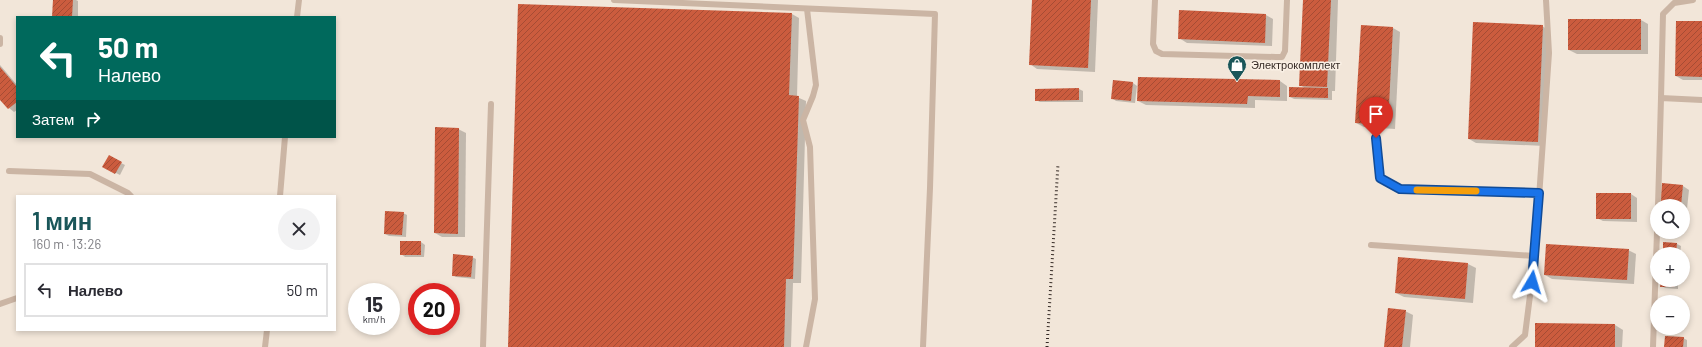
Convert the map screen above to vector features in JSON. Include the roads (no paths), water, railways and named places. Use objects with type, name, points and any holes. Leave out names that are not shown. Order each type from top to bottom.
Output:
[{"type":"lane","points":[[297,16],[299,0]]},
{"type":"lane","points":[[614,0],[935,14],[930,188],[923,347]]},
{"type":"lane","points":[[1155,0],[1153,44],[1156,51],[1162,54],[1276,57],[1282,57],[1285,51],[1287,0]]},
{"type":"lane","points":[[1512,347],[1525,335],[1535,256],[1549,53],[1546,0]]},
{"type":"lane","points":[[1658,199],[1663,14],[1674,4],[1693,0]]},
{"type":"lane","points":[[806,347],[815,299],[810,147],[803,120],[816,85],[807,9]]},
{"type":"lane","points":[[0,38],[0,44]]},
{"type":"lane","points":[[1661,98],[1702,100]]},
{"type":"lane","points":[[483,347],[491,104]]},
{"type":"lane","points":[[280,195],[285,138]]},
{"type":"lane","points":[[1376,138],[1380,178],[1400,189],[1539,193]]},
{"type":"lane","points":[[9,171],[90,174],[129,195]]},
{"type":"lane","points":[[1653,347],[1657,239]]},
{"type":"lane","points":[[1371,245],[1535,256]]},
{"type":"lane","points":[[0,304],[16,298]]},
{"type":"lane","points":[[265,347],[267,331]]},
{"type":"railway","points":[[1047,347],[1058,164]]},
{"type":"place","name":"Электрокомплект","points":[[1237,82]]}]
